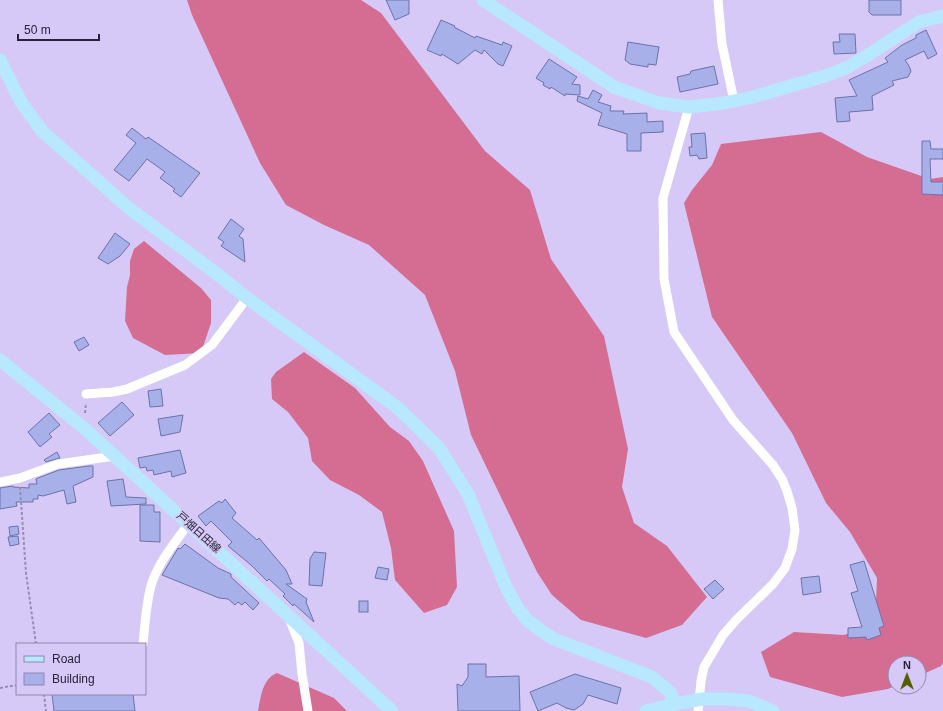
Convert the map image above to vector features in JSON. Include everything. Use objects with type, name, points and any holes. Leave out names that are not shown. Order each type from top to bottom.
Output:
[{"type":"street","points":[[483,0],[614,88],[659,103],[689,107],[753,97],[825,76],[846,68],[868,56],[919,22],[943,16]]},
{"type":"street","points":[[718,0],[722,44],[734,101]]},
{"type":"street","points":[[0,60],[20,102],[42,131],[130,209],[247,298],[398,408],[439,448],[468,494],[506,587],[517,607],[527,620],[554,639],[652,677],[670,692],[674,704]]},
{"type":"street","points":[[689,107],[663,198],[664,279],[674,332],[733,420],[773,465],[782,479],[792,508],[795,530],[792,549],[785,568],[773,584],[736,620],[723,635],[704,667],[698,711]]},
{"type":"street","points":[[86,394],[113,392],[127,389],[185,365],[212,345],[247,298]]},
{"type":"street","name":"戸畑日田線","points":[[0,360],[84,428],[392,711]]},
{"type":"street","points":[[0,482],[20,478],[58,464],[115,456]]},
{"type":"street","points":[[143,643],[151,586],[169,550],[189,524]]},
{"type":"street","points":[[288,615],[299,643],[308,711]]},
{"type":"street","points":[[646,711],[703,699],[728,699],[749,701],[773,711]]},
{"type":"path","points":[[84,428],[86,394]]},
{"type":"path","points":[[20,478],[26,572],[36,643]]},
{"type":"path","points":[[0,688],[16,685]]},
{"type":"path","points":[[44,695],[46,711]]},
{"type":"shaded area","points":[[187,0],[361,0],[381,13],[485,151],[530,190],[551,259],[604,336],[628,449],[622,487],[634,523],[667,546],[707,597],[682,625],[646,638],[581,620],[552,595],[537,572],[471,435],[455,371],[425,295],[369,245],[324,225],[286,205],[260,163],[192,15]]},
{"type":"shaded area","points":[[821,132],[867,157],[930,179],[943,177],[943,663],[941,666],[927,672],[927,655],[887,655],[887,689],[842,697],[770,677],[761,652],[794,632],[844,635],[875,624],[877,578],[850,532],[826,503],[792,433],[712,317],[684,203],[692,190],[712,165],[721,144]]},
{"type":"shaded area","points":[[144,241],[201,288],[211,300],[211,323],[201,353],[165,355],[133,338],[125,321],[127,287],[130,275],[130,261],[134,249]]},
{"type":"shaded area","points":[[304,352],[355,388],[390,427],[409,441],[423,461],[454,531],[457,587],[447,605],[424,613],[395,580],[391,548],[382,512],[359,495],[330,480],[312,461],[308,438],[288,412],[272,399],[271,379],[276,372]]},
{"type":"shaded area","points":[[277,673],[334,698],[347,711],[258,711],[261,694],[265,684]]},
{"type":"building","points":[[386,0],[409,0],[409,14],[395,20]]},
{"type":"building","points":[[869,0],[901,0],[901,15],[872,15],[869,12]]},
{"type":"building","points":[[441,20],[455,26],[454,27],[475,38],[476,36],[502,45],[503,42],[512,46],[503,66],[498,64],[484,50],[482,54],[475,50],[458,64],[442,54],[441,56],[427,50]]},
{"type":"building","points":[[926,30],[937,54],[928,59],[924,51],[905,60],[911,71],[908,77],[892,81],[894,85],[872,96],[873,110],[849,112],[850,121],[837,122],[835,98],[857,96],[849,80],[888,62],[885,58],[902,45],[916,38],[916,35]]},
{"type":"building","points":[[839,34],[855,34],[856,53],[834,54],[833,42],[840,42]]},
{"type":"building","points":[[628,42],[659,47],[656,65],[648,64],[648,67],[630,64],[625,60]]},
{"type":"building","points":[[549,59],[577,77],[572,84],[580,85],[580,95],[565,94],[565,96],[551,87],[550,89],[543,85],[544,83],[536,78]]},
{"type":"building","points":[[714,66],[718,84],[680,92],[677,77],[690,74],[691,71]]},
{"type":"building","points":[[593,90],[602,95],[598,102],[611,106],[610,111],[624,111],[623,114],[647,113],[647,122],[663,121],[663,132],[641,133],[641,151],[627,151],[627,134],[598,125],[602,113],[577,101],[578,96],[588,99]]},
{"type":"building","points":[[132,128],[146,139],[148,137],[200,173],[181,197],[173,191],[175,189],[160,178],[165,172],[147,159],[129,181],[114,170],[136,143],[126,135]]},
{"type":"building","points":[[705,133],[707,158],[699,159],[697,155],[690,156],[689,147],[692,147],[691,134]]},
{"type":"building","points":[[922,141],[930,141],[931,149],[943,149],[943,159],[930,159],[931,182],[943,182],[943,195],[922,194]]},
{"type":"building","points":[[231,219],[244,229],[239,236],[243,239],[245,262],[221,246],[224,242],[218,238]]},
{"type":"building","points":[[115,233],[130,244],[120,256],[108,264],[98,258]]},
{"type":"building","points":[[84,337],[89,345],[79,351],[74,342]]},
{"type":"building","points":[[161,389],[163,406],[150,407],[148,391]]},
{"type":"building","points":[[122,402],[134,415],[110,436],[98,423]]},
{"type":"building","points":[[49,413],[60,425],[49,434],[52,437],[40,447],[28,432]]},
{"type":"building","points":[[183,415],[180,432],[161,436],[158,419]]},
{"type":"building","points":[[180,450],[186,473],[172,477],[171,471],[154,475],[153,470],[147,471],[146,467],[140,468],[138,458]]},
{"type":"building","points":[[57,452],[60,458],[46,462],[44,460]]},
{"type":"building","points":[[93,466],[93,477],[73,486],[76,502],[67,504],[64,490],[43,496],[38,495],[38,499],[33,499],[33,502],[16,502],[17,506],[0,509],[0,488],[13,486],[29,488],[29,484],[37,484],[36,479],[59,470]]},
{"type":"building","points":[[123,479],[126,497],[146,498],[146,504],[111,506],[107,481]]},
{"type":"building","points":[[225,499],[236,513],[232,518],[257,540],[259,538],[286,570],[292,584],[286,584],[307,599],[306,602],[314,622],[294,604],[293,606],[283,596],[285,594],[269,579],[267,581],[251,565],[228,546],[232,542],[211,521],[206,526],[198,516],[219,501],[222,503]]},
{"type":"building","points":[[140,505],[154,505],[154,512],[160,512],[160,542],[140,541]]},
{"type":"building","points":[[18,526],[19,534],[10,536],[9,527]]},
{"type":"building","points":[[18,536],[19,544],[10,546],[8,537]]},
{"type":"building","points":[[185,544],[218,568],[231,574],[231,577],[259,603],[253,610],[245,602],[242,605],[238,602],[235,605],[228,599],[219,598],[162,575],[178,548],[180,549]]},
{"type":"building","points":[[314,552],[326,553],[322,586],[309,585],[310,559]]},
{"type":"building","points":[[864,561],[884,626],[879,628],[881,635],[867,640],[866,637],[848,638],[848,628],[862,627],[851,593],[858,591],[850,565]]},
{"type":"building","points":[[378,567],[389,569],[387,580],[375,578]]},
{"type":"building","points":[[819,576],[821,592],[803,595],[801,578]]},
{"type":"building","points":[[715,580],[724,589],[713,599],[704,589]]},
{"type":"building","points":[[359,601],[368,601],[368,612],[359,612]]},
{"type":"building","points":[[468,664],[486,664],[486,677],[519,676],[520,711],[458,711],[457,684],[462,686],[468,677]]},
{"type":"building","points":[[575,674],[621,688],[617,704],[588,695],[583,704],[574,710],[557,703],[538,711],[530,692]]},
{"type":"building","points":[[52,695],[133,695],[135,711],[54,711]]}]
